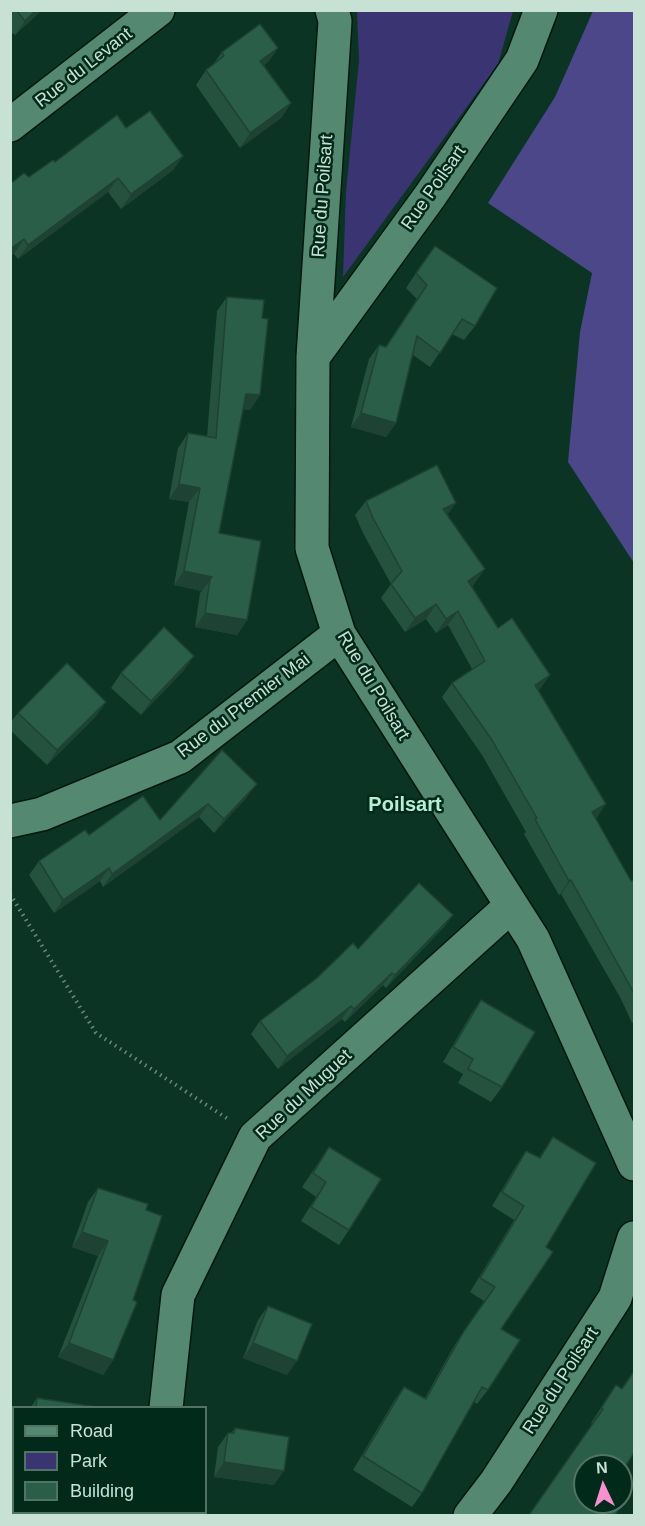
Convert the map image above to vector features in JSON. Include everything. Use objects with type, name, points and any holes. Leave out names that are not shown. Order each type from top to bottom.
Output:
[{"type":"street","name":"Rue du Levant","points":[[10,125],[158,10]]},
{"type":"street","name":"Rue du Poilsart","points":[[332,10],[335,21],[313,357],[312,548],[339,634],[532,939],[634,1164]]},
{"type":"street","name":"Rue Poilsart","points":[[313,357],[430,196],[522,60],[541,10]]},
{"type":"street","name":"Rue du Premier Mai","points":[[10,820],[42,814],[180,758],[339,634]]},
{"type":"street","name":"Rue du Muguet","points":[[166,1406],[178,1295],[255,1137],[511,906]]},
{"type":"street","name":"Rue du Poilsart","points":[[470,1515],[496,1482],[615,1298],[634,1238]]},
{"type":"path","points":[[10,894],[96,1033],[255,1137]]},
{"type":"green space","points":[[357,11],[513,11],[498,64],[343,277],[346,192],[359,60]]},
{"type":"shaded area","points":[[593,11],[634,11],[634,563],[568,462],[580,332],[592,273],[488,203],[555,97]]},
{"type":"building","points":[[16,10],[36,10],[25,21]]},
{"type":"building","points":[[260,24],[278,48],[260,61],[291,103],[250,133],[206,70],[224,56],[222,52]]},
{"type":"building","points":[[150,111],[183,156],[131,194],[118,178],[28,245],[24,239],[10,249],[10,184],[24,173],[29,177],[53,160],[55,162],[117,115],[126,128]]},
{"type":"building","points":[[435,246],[497,288],[475,326],[462,319],[440,353],[417,336],[396,423],[361,413],[379,345],[386,347],[427,285],[416,273]]},
{"type":"building","points":[[227,297],[264,300],[262,318],[268,319],[260,395],[246,394],[219,533],[261,541],[247,620],[205,613],[212,577],[184,571],[200,488],[179,484],[188,433],[216,438]]},
{"type":"building","points":[[437,465],[456,503],[443,509],[485,569],[468,581],[498,628],[512,618],[550,675],[535,685],[606,804],[592,812],[631,881],[634,882],[634,993],[571,880],[569,881],[535,819],[537,818],[492,740],[452,683],[485,661],[458,611],[446,619],[436,604],[415,618],[391,584],[402,571],[366,501]]},
{"type":"building","points":[[164,627],[194,656],[151,701],[121,673]]},
{"type":"building","points":[[67,663],[106,702],[57,750],[18,713]]},
{"type":"building","points":[[222,750],[257,784],[224,819],[208,804],[112,874],[109,868],[63,900],[39,861],[85,830],[89,835],[143,796],[160,820]]},
{"type":"building","points":[[419,883],[453,915],[395,975],[392,973],[354,1009],[351,1006],[287,1056],[260,1021],[317,978],[353,943],[358,949]]},
{"type":"building","points":[[481,1000],[535,1032],[502,1087],[468,1069],[473,1059],[453,1047]]},
{"type":"building","points":[[553,1137],[596,1163],[546,1247],[553,1252],[501,1329],[520,1340],[488,1390],[482,1387],[422,1493],[363,1456],[404,1387],[426,1399],[464,1331],[495,1287],[480,1278],[524,1206],[502,1192],[526,1151],[540,1158]]},
{"type":"building","points":[[329,1147],[381,1179],[349,1230],[311,1207],[326,1182],[313,1173]]},
{"type":"building","points":[[98,1188],[148,1204],[146,1210],[162,1216],[133,1300],[137,1302],[113,1360],[69,1343],[108,1241],[82,1232]]},
{"type":"building","points":[[268,1306],[312,1324],[297,1361],[253,1343]]},
{"type":"building","points":[[634,1371],[634,1453],[573,1454],[573,1514],[615,1515],[529,1515],[603,1409],[601,1408],[616,1385],[622,1389]]},
{"type":"building","points":[[37,1398],[90,1406],[36,1406]]},
{"type":"building","points":[[235,1428],[289,1437],[284,1471],[224,1462],[228,1433],[234,1433]]},
{"type":"building","points":[[85,1514],[117,1514],[117,1515]]},
{"type":"district","name":"Poilsart","points":[[405,805]]}]
